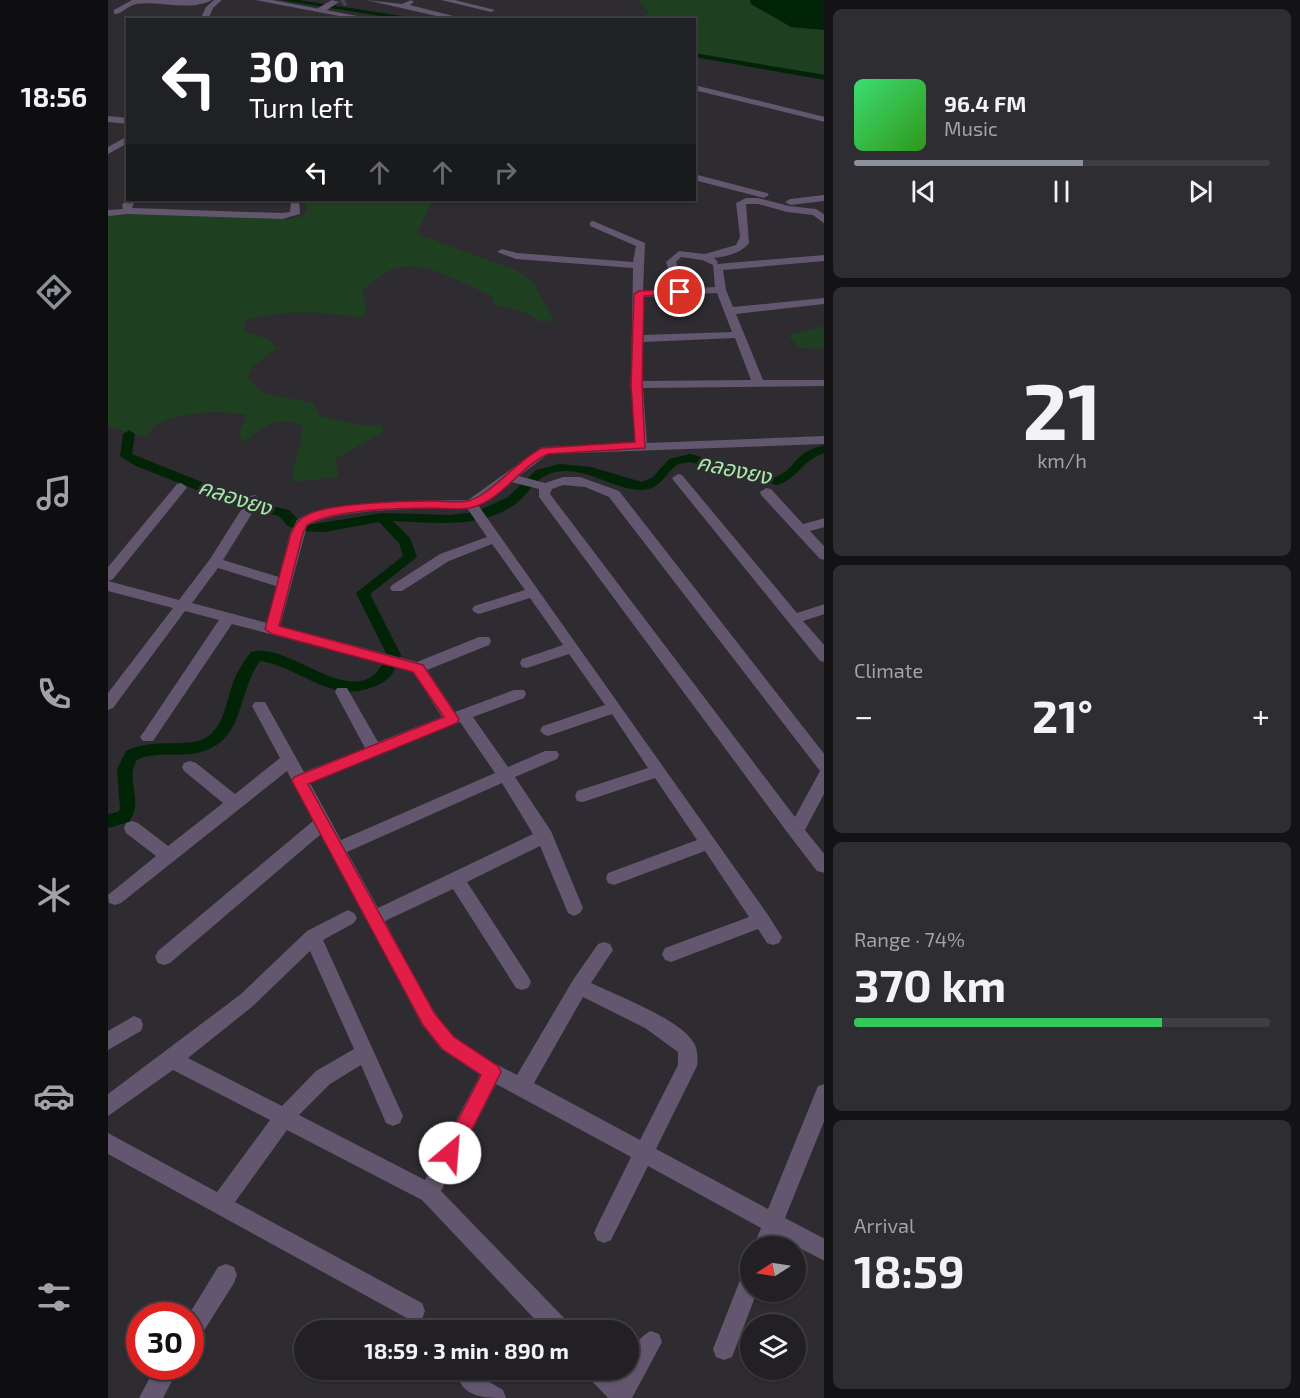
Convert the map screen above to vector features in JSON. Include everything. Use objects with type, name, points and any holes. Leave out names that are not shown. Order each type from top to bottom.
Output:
[{"type":"street","points":[[117,12],[133,2],[208,0]]},
{"type":"street","points":[[205,18],[210,7],[218,0]]},
{"type":"street","points":[[259,0],[365,18]]},
{"type":"street","points":[[370,0],[458,18]]},
{"type":"street","points":[[403,6],[414,0]]},
{"type":"street","points":[[445,0],[491,10]]},
{"type":"street","points":[[317,18],[338,2]]},
{"type":"street","points":[[442,14],[461,2]]},
{"type":"street","points":[[696,88],[824,120]]},
{"type":"street","points":[[108,119],[126,122]]},
{"type":"street","points":[[108,151],[126,140]]},
{"type":"street","points":[[696,178],[788,202],[824,198]]},
{"type":"street","points":[[128,211],[130,201]]},
{"type":"street","points":[[108,213],[128,211],[282,216],[295,214],[295,201]]},
{"type":"street","points":[[674,271],[671,262],[677,255],[705,257],[734,252],[741,246],[747,234],[741,203],[744,201],[818,212],[824,219]]},
{"type":"street","points":[[593,224],[641,244],[638,265],[637,339],[641,446]]},
{"type":"street","points":[[502,252],[516,256],[638,265]]},
{"type":"street","points":[[705,257],[717,267],[721,290],[759,385]]},
{"type":"street","points":[[717,267],[824,258]]},
{"type":"street","points":[[639,294],[721,290]]},
{"type":"street","points":[[730,311],[824,301]]},
{"type":"street","points":[[637,339],[738,335]]},
{"type":"street","points":[[637,385],[824,383]]},
{"type":"street","points":[[272,629],[300,528],[314,516],[365,508],[476,510],[509,477],[546,450],[824,441]]},
{"type":"street","points":[[509,477],[534,483],[565,480],[593,484],[614,494],[824,766]]},
{"type":"street","points":[[678,478],[824,656]]},
{"type":"street","points":[[534,483],[823,866]]},
{"type":"street","points":[[108,576],[181,487]]},
{"type":"street","points":[[766,492],[824,555]]},
{"type":"street","points":[[108,704],[215,562],[253,502]]},
{"type":"street","points":[[476,510],[773,937]]},
{"type":"street","points":[[800,530],[824,522]]},
{"type":"street","points":[[396,588],[436,560],[452,552],[497,538]]},
{"type":"street","points":[[215,562],[284,583]]},
{"type":"street","points":[[108,586],[391,663],[418,668],[484,641]]},
{"type":"street","points":[[480,609],[534,592]]},
{"type":"street","points":[[793,619],[824,609]]},
{"type":"street","points":[[148,737],[228,618]]},
{"type":"street","points":[[527,663],[573,647]]},
{"type":"street","points":[[418,668],[504,774],[545,836],[564,874],[574,908]]},
{"type":"street","points":[[342,692],[375,751]]},
{"type":"street","points":[[299,781],[519,694]]},
{"type":"street","points":[[260,706],[429,1020],[448,1043],[520,1088],[824,1250]]},
{"type":"street","points":[[548,730],[615,707]]},
{"type":"street","points":[[336,849],[551,755]]},
{"type":"street","points":[[115,898],[288,761]]},
{"type":"street","points":[[190,767],[235,802]]},
{"type":"street","points":[[583,796],[658,771]]},
{"type":"street","points":[[796,831],[824,778]]},
{"type":"street","points":[[165,957],[322,823]]},
{"type":"street","points":[[132,828],[167,855]]},
{"type":"street","points":[[373,919],[545,836]]},
{"type":"street","points":[[614,878],[707,843]]},
{"type":"street","points":[[456,879],[522,982]]},
{"type":"street","points":[[108,1106],[247,1000],[313,937],[348,918]]},
{"type":"street","points":[[671,954],[762,920]]},
{"type":"street","points":[[313,937],[393,1116]]},
{"type":"street","points":[[520,1088],[579,986],[604,950]]},
{"type":"street","points":[[579,986],[671,1034],[685,1045],[689,1055],[687,1066],[604,1233]]},
{"type":"street","points":[[108,1041],[134,1025]]},
{"type":"street","points":[[221,1204],[285,1118],[317,1082],[333,1070],[365,1053]]},
{"type":"street","points":[[172,1059],[429,1193],[550,1320]]},
{"type":"street","points":[[429,1193],[492,1072]]},
{"type":"street","points":[[768,1236],[824,1096]]},
{"type":"street","points":[[108,1143],[414,1311]]},
{"type":"street","points":[[204,1310],[226,1275]]},
{"type":"street","points":[[724,1349],[743,1302]]},
{"type":"street","points":[[606,1380],[621,1396],[651,1342]]},
{"type":"street","points":[[150,1398],[161,1380]]},
{"type":"street","points":[[471,1382],[495,1398]]},
{"type":"shaded area","points":[[637,0],[750,0],[751,4],[791,27],[824,30],[824,77],[696,55],[696,18],[639,18],[649,12]]},
{"type":"shaded area","points":[[750,0],[824,0],[824,30],[791,27],[751,4]]},
{"type":"shaded area","points":[[304,201],[432,201],[417,234],[518,271],[533,282],[554,320],[542,322],[522,311],[494,305],[491,295],[439,272],[412,266],[385,273],[362,290],[366,308],[363,318],[304,312],[246,319],[244,331],[270,340],[277,348],[254,365],[248,377],[262,393],[313,403],[320,416],[359,425],[382,425],[384,432],[335,459],[339,477],[293,482],[303,426],[294,422],[272,424],[243,442],[239,433],[246,415],[237,413],[189,414],[156,425],[146,437],[108,427],[108,215],[291,219],[303,216],[307,209]]},
{"type":"shaded area","points":[[824,326],[824,349],[799,348],[788,335]]},
{"type":"waterway","points":[[284,0],[410,18]]},
{"type":"waterway","points":[[696,55],[824,78]]},
{"type":"waterway","name":"คลองยง","points":[[129,434],[126,456],[240,502],[284,513],[295,525],[314,529],[382,517]]},
{"type":"waterway","name":"คลองยง","points":[[382,517],[450,519],[477,516],[491,512],[515,498],[540,473],[560,467],[591,471],[642,486],[657,480],[673,462],[690,458],[777,481],[790,474],[802,459],[815,451],[824,449]]},
{"type":"waterway","points":[[108,821],[123,817],[128,810],[125,769],[131,756],[140,751],[152,749],[193,748],[215,739],[229,720],[242,679],[256,656],[270,658],[332,684],[345,686],[358,686],[372,682],[387,673],[394,655],[363,593],[410,557],[405,541],[382,517]]},
{"type":"route","points":[[450,1153],[492,1072],[448,1043],[429,1020],[299,781],[452,719],[418,668],[272,629],[297,533],[302,523],[314,516],[329,512],[410,505],[471,504],[491,492],[535,456],[546,450],[641,446],[637,385],[639,294],[680,292]]}]
